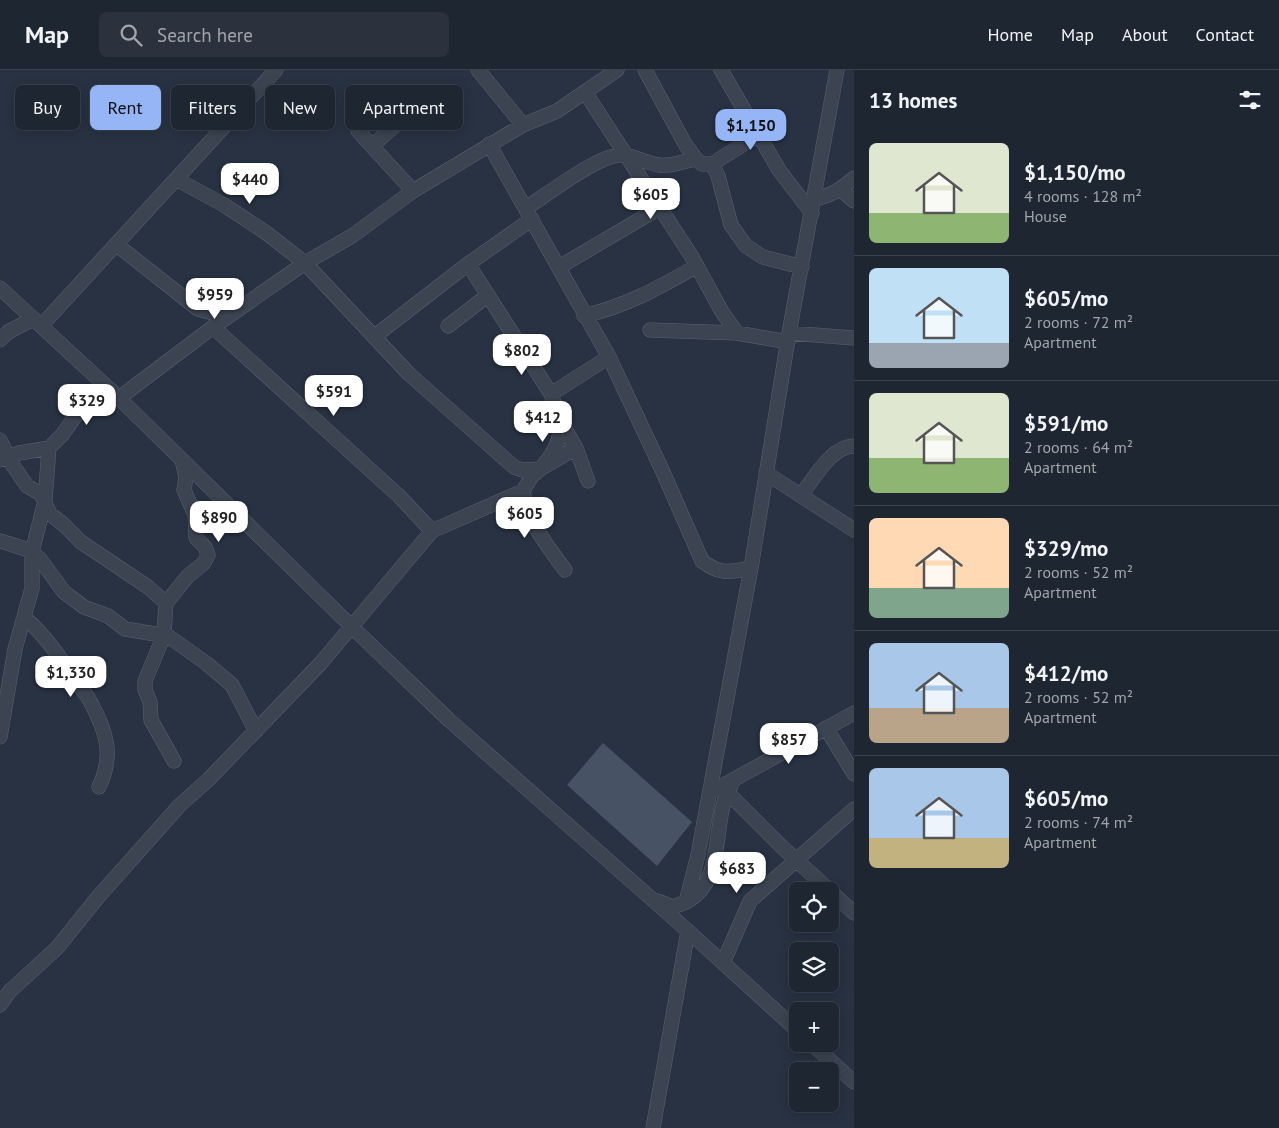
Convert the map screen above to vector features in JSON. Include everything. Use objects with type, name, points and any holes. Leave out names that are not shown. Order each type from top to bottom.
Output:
[{"type":"street","points":[[0,340],[8,332],[37,322],[117,245],[276,70]]},
{"type":"street","points":[[120,398],[227,317],[305,263],[352,236],[413,191],[523,125],[557,111],[617,70]]},
{"type":"street","points":[[645,70],[685,144],[702,164],[712,164],[758,135]]},
{"type":"street","points":[[720,70],[779,170],[812,214]]},
{"type":"street","points":[[652,900],[673,907],[697,896],[707,882],[713,863],[722,807],[719,791],[751,568],[789,338],[837,70]]},
{"type":"street","points":[[481,71],[523,125]]},
{"type":"street","points":[[585,92],[661,208],[697,266],[722,312],[737,333]]},
{"type":"street","points":[[372,146],[390,130]]},
{"type":"street","points":[[358,131],[413,191]]},
{"type":"street","points":[[489,144],[559,267],[584,316],[609,357],[702,560],[710,568],[720,572],[751,568]]},
{"type":"street","points":[[375,336],[468,264],[529,213],[600,161],[624,155],[661,166],[674,165],[696,159]]},
{"type":"street","points":[[712,164],[718,176],[731,225],[746,246],[763,257],[802,267]]},
{"type":"street","points":[[814,199],[826,197],[840,190],[854,178]]},
{"type":"street","points":[[176,179],[224,205],[265,232],[305,263],[409,374],[514,467],[522,470],[540,469],[556,448],[561,422]]},
{"type":"street","points":[[840,190],[854,201]]},
{"type":"street","points":[[559,267],[661,208]]},
{"type":"street","points":[[117,245],[198,309],[227,317]]},
{"type":"street","points":[[468,264],[551,394],[561,422],[576,448],[588,481]]},
{"type":"street","points":[[584,316],[614,309],[643,297],[697,266]]},
{"type":"street","points":[[0,288],[120,398],[449,720],[789,1023]]},
{"type":"street","points":[[448,326],[488,296]]},
{"type":"street","points":[[198,309],[208,331],[399,496],[432,531]]},
{"type":"street","points":[[650,330],[737,333],[789,338],[854,338]]},
{"type":"street","points":[[551,394],[609,357]]},
{"type":"street","points":[[4,459],[48,448],[62,435],[77,414],[88,408],[102,382]]},
{"type":"street","points":[[0,440],[4,459],[27,486],[41,494],[50,514],[81,542],[114,563],[133,579],[148,587],[166,603]]},
{"type":"street","points":[[801,495],[832,456],[840,449],[854,446]]},
{"type":"street","points":[[1,729],[16,649],[32,583],[32,552],[45,501],[48,448]]},
{"type":"street","points":[[565,570],[535,529],[526,506],[524,491],[532,476],[540,469],[576,448]]},
{"type":"street","points":[[174,761],[151,720],[150,702],[145,690],[145,681],[164,635],[166,603],[188,576],[204,563],[208,555],[205,547],[196,538],[195,516],[184,490],[186,477],[182,460]]},
{"type":"street","points":[[766,473],[854,530]]},
{"type":"street","points":[[0,1005],[10,991],[57,948],[98,897],[180,805],[256,731],[320,664],[432,531],[524,491]]},
{"type":"street","points":[[0,541],[25,548],[32,552],[39,558],[64,592],[84,607],[108,616],[125,629],[164,635],[175,640],[206,663],[232,685],[256,731]]},
{"type":"street","points":[[24,618],[41,634],[66,663],[71,675],[92,703],[106,736],[108,762],[99,787]]},
{"type":"street","points":[[719,791],[736,778],[854,713]]},
{"type":"street","points":[[826,728],[854,774]]},
{"type":"street","points":[[719,791],[854,913]]},
{"type":"street","points":[[723,963],[750,901],[771,880],[797,861],[854,809]]},
{"type":"street","points":[[653,1128],[688,931]]},
{"type":"street","points":[[821,1052],[854,1082]]},
{"type":"building","points":[[603,743],[692,822],[657,866],[567,785]]}]
